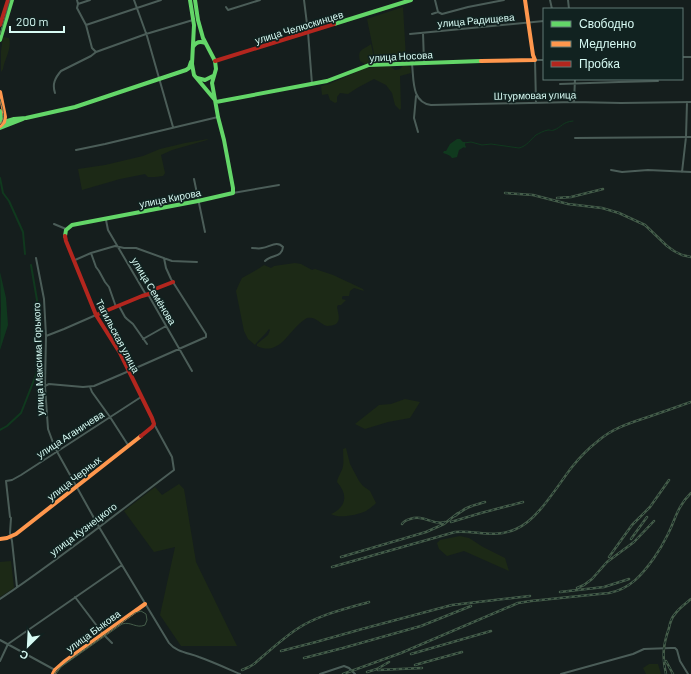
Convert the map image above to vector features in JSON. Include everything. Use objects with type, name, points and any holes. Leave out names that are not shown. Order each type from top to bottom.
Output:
[{"type":"main road","points":[[0,25],[8,0]]},
{"type":"main road","points":[[0,40],[12,0]]},
{"type":"main road","points":[[0,127],[26,118],[75,107],[160,80],[189,68],[192,59],[194,27],[190,0]]},
{"type":"main road","points":[[195,0],[201,33],[215,61],[216,69],[212,83],[218,118],[228,156],[233,193]]},
{"type":"main road","name":"улица Челюскинцев","points":[[215,61],[410,0]]},
{"type":"main road","points":[[525,0],[533,56],[535,60]]},
{"type":"main road","points":[[193,47],[199,42],[203,42],[207,45]]},
{"type":"main road","points":[[192,59],[195,76],[216,101]]},
{"type":"main road","name":"улица Носова","points":[[216,101],[312,84],[333,79],[365,66],[424,62],[535,60]]},
{"type":"main road","points":[[176,74],[190,72],[201,80],[205,80],[213,76]]},
{"type":"main road","points":[[0,92],[2,111],[6,118],[1,122],[0,127]]},
{"type":"main road","points":[[2,111],[8,117],[14,119]]},
{"type":"main road","points":[[1,122],[26,118]]},
{"type":"main road","name":"улица Кирова","points":[[66,229],[72,225],[233,193]]},
{"type":"main road","name":"Тагильская улица","points":[[66,229],[66,237],[74,260],[96,315],[116,345],[154,424]]},
{"type":"main road","points":[[96,315],[147,295],[155,289],[173,282]]},
{"type":"main road","name":"улица Черных","points":[[0,539],[16,534],[151,428],[154,424]]},
{"type":"main road","name":"улица Быкова","points":[[54,672],[64,662],[144,604]]},
{"type":"street","points":[[77,0],[77,8],[86,25],[92,48],[96,52]]},
{"type":"street","points":[[78,4],[90,0]]},
{"type":"street","points":[[134,0],[146,34],[173,127]]},
{"type":"street","points":[[86,25],[161,0]]},
{"type":"street","points":[[226,7],[227,10],[229,10],[260,0]]},
{"type":"street","points":[[304,0],[312,84]]},
{"type":"street","points":[[435,0],[438,12]]},
{"type":"street","points":[[432,14],[438,12],[442,14],[504,0]]},
{"type":"street","points":[[55,93],[53,85],[61,71],[96,52],[146,34],[193,20]]},
{"type":"street","name":"улица Радищева","points":[[410,34],[543,21]]},
{"type":"street","points":[[423,33],[424,62]]},
{"type":"street","points":[[535,60],[536,103]]},
{"type":"street","name":"улица Носова","points":[[535,60],[543,60]]},
{"type":"street","points":[[412,63],[416,96],[414,118],[418,132]]},
{"type":"street","points":[[560,84],[658,81]]},
{"type":"street","points":[[574,102],[575,83]]},
{"type":"street","name":"Штурмовая улица","points":[[416,96],[422,102],[431,105],[574,102],[691,102]]},
{"type":"street","points":[[682,172],[686,137],[687,102]]},
{"type":"street","points":[[76,150],[218,118]]},
{"type":"street","points":[[575,138],[691,137]]},
{"type":"street","points":[[611,170],[622,172],[648,170],[691,172]]},
{"type":"street","points":[[194,179],[205,232]]},
{"type":"street","name":"улица Кирова","points":[[233,193],[279,185]]},
{"type":"street","name":"улица Семёнова","points":[[106,218],[108,230],[149,296],[192,371]]},
{"type":"street","points":[[54,224],[66,229]]},
{"type":"street","points":[[252,248],[261,249],[276,243],[284,247],[282,253],[269,257],[265,261]]},
{"type":"street","points":[[74,260],[114,246],[136,248],[172,261],[197,262]]},
{"type":"street","points":[[91,253],[96,267],[109,287],[118,306],[127,319],[134,324],[147,344]]},
{"type":"street","name":"улица Максима Горького","points":[[36,258],[44,299],[46,336],[45,386],[48,429],[57,452],[144,604],[172,648],[240,674]]},
{"type":"street","points":[[45,386],[54,384],[90,387],[129,372],[204,338],[206,335],[173,282],[166,268],[164,258]]},
{"type":"street","points":[[46,336],[96,315]]},
{"type":"street","points":[[143,338],[166,326]]},
{"type":"street","points":[[90,387],[128,446]]},
{"type":"street","name":"улица Аганичева","points":[[10,537],[11,518],[6,481],[12,480],[57,452],[141,397]]},
{"type":"street","name":"Тагильская улица","points":[[154,424],[172,457],[174,470]]},
{"type":"street","name":"улица Кузнецкого","points":[[0,599],[174,470]]},
{"type":"street","points":[[10,537],[17,587]]},
{"type":"street","points":[[0,661],[8,644],[122,565]]},
{"type":"street","points":[[75,597],[103,634],[112,643]]},
{"type":"street","points":[[0,640],[54,672]]},
{"type":"street","points":[[561,674],[633,654],[644,649],[671,648],[675,648],[677,650],[680,661],[688,674]]},
{"type":"street","points":[[320,674],[344,666],[349,668],[355,674]]},
{"type":"shaded area","points":[[403,7],[407,61],[397,62],[398,58],[393,58],[392,62],[365,64],[360,61],[360,52],[371,44],[375,58],[367,19]]},
{"type":"shaded area","points":[[3,37],[9,38],[10,46],[1,72],[1,51]]},
{"type":"shaded area","points":[[404,65],[410,67],[411,73],[400,76],[400,110],[395,105],[392,93],[386,85],[374,79],[348,94],[340,93],[337,97],[337,102],[335,103],[330,100],[328,94],[322,95],[321,86],[366,68],[390,66],[395,70],[400,69]]},
{"type":"shaded area","points":[[208,139],[161,155],[165,173],[163,176],[148,177],[145,174],[120,179],[82,190],[78,169],[105,165],[143,156],[160,149]]},
{"type":"shaded area","points":[[457,139],[465,142],[466,147],[459,150],[457,157],[452,158],[443,153],[450,144]]},
{"type":"shaded area","points":[[295,263],[301,264],[312,270],[315,269],[333,275],[363,289],[364,291],[354,288],[350,291],[349,296],[342,297],[342,299],[346,300],[337,307],[339,318],[336,324],[327,326],[313,318],[307,318],[275,347],[264,348],[257,346],[257,344],[268,335],[270,330],[269,329],[255,345],[248,339],[244,331],[236,291],[239,284],[242,278],[264,265],[271,268],[274,266]]},
{"type":"shaded area","points":[[0,272],[6,298],[8,325],[0,350],[1,309]]},
{"type":"shaded area","points":[[405,399],[420,402],[410,418],[388,422],[365,429],[355,424],[379,405],[391,404]]},
{"type":"shaded area","points":[[346,448],[350,464],[359,481],[370,491],[376,503],[362,512],[348,516],[339,516],[331,514],[340,508],[344,500],[343,491],[337,482],[343,466],[343,449]]},
{"type":"shaded area","points":[[179,484],[184,489],[196,562],[237,646],[181,646],[160,615],[175,547],[154,552],[124,511],[155,487],[162,495]]},
{"type":"shaded area","points":[[460,536],[469,538],[505,558],[509,571],[464,551],[447,556],[439,549],[437,543],[440,540]]},
{"type":"shaded area","points":[[11,561],[14,588],[0,597],[0,562]]},
{"type":"shaded area","points":[[649,664],[658,664],[661,674],[646,674],[643,668]]},
{"type":"waterway","points":[[464,143],[471,142],[482,145],[491,144],[519,148],[536,135],[548,130],[557,129],[564,123],[573,121]]},
{"type":"waterway","points":[[0,178],[3,193],[9,201],[23,232],[25,254]]},
{"type":"waterway","points":[[0,430],[7,426],[21,413],[36,375],[40,360],[37,300],[31,265]]},
{"type":"tram line","points":[[0,35],[10,0]]},
{"type":"tram line","points":[[0,99],[4,116],[0,125]]},
{"type":"tram line","points":[[54,674],[57,670],[68,661],[135,613],[141,611],[146,614],[147,620],[145,625],[139,626],[128,623],[122,624],[61,667],[56,674]]},
{"type":"railway","points":[[557,198],[571,197],[603,189]]},
{"type":"railway","points":[[505,193],[533,195],[568,204],[602,208],[619,213],[645,225],[674,251],[691,257]]},
{"type":"railway","points":[[332,567],[455,532],[492,534],[508,532],[516,529],[524,525],[532,518],[547,502],[575,463],[604,436],[628,424],[691,402]]},
{"type":"railway","points":[[609,557],[632,525],[650,507],[669,480]]},
{"type":"railway","points":[[343,674],[401,653],[518,603],[609,593],[629,585],[645,570],[654,558],[670,530],[679,509],[691,493]]},
{"type":"railway","points":[[455,516],[469,507],[485,502]]},
{"type":"railway","points":[[451,522],[523,502]]},
{"type":"railway","points":[[341,557],[426,532],[444,524],[458,513]]},
{"type":"railway","points":[[631,539],[647,517]]},
{"type":"railway","points":[[402,524],[406,520],[415,518],[436,523],[445,522]]},
{"type":"railway","points":[[577,588],[592,579],[607,562],[634,542],[654,521]]},
{"type":"railway","points":[[560,592],[604,587],[629,579]]},
{"type":"railway","points":[[281,651],[452,605],[530,596]]},
{"type":"railway","points":[[666,674],[664,662],[665,640],[671,621],[678,610],[691,599]]},
{"type":"railway","points":[[242,670],[254,664],[286,637],[305,624],[332,613],[369,602]]},
{"type":"railway","points":[[304,658],[421,626],[471,606]]},
{"type":"railway","points":[[411,654],[491,631]]},
{"type":"railway","points":[[415,665],[462,652]]},
{"type":"railway","points":[[666,661],[673,674]]},
{"type":"railway","points":[[367,672],[377,669],[389,662]]},
{"type":"railway","points":[[378,670],[422,668]]},
{"type":"traffic: fast","points":[[0,40],[12,0]]},
{"type":"traffic: fast","points":[[190,0],[194,25],[192,64],[194,75],[215,100]]},
{"type":"traffic: fast","points":[[65,236],[66,230],[72,225],[233,193],[212,83],[216,69],[215,61],[203,38],[195,0]]},
{"type":"traffic: fast","points":[[334,24],[411,0]]},
{"type":"traffic: fast","points":[[193,47],[198,42],[205,43]]},
{"type":"traffic: fast","points":[[216,102],[327,81],[369,65],[481,61]]},
{"type":"traffic: fast","points":[[0,123],[75,107],[186,70],[189,68],[191,62]]},
{"type":"traffic: fast","points":[[197,78],[205,80],[213,76]]},
{"type":"traffic: fast","points":[[0,111],[0,121]]},
{"type":"traffic: fast","points":[[0,128],[23,119]]},
{"type":"traffic: slow","points":[[481,61],[535,60],[525,0]]},
{"type":"traffic: slow","points":[[0,92],[5,117],[4,122],[0,126]]},
{"type":"traffic: slow","points":[[0,539],[16,534],[141,436]]},
{"type":"traffic: slow","points":[[53,674],[55,670],[64,662],[145,604]]},
{"type":"traffic: jam","points":[[0,25],[8,0]]},
{"type":"traffic: jam","points":[[215,61],[334,24]]},
{"type":"traffic: jam","points":[[65,236],[96,315],[120,353],[152,418],[154,424],[141,436]]},
{"type":"traffic: jam","points":[[96,315],[149,294],[155,289],[173,282]]}]
